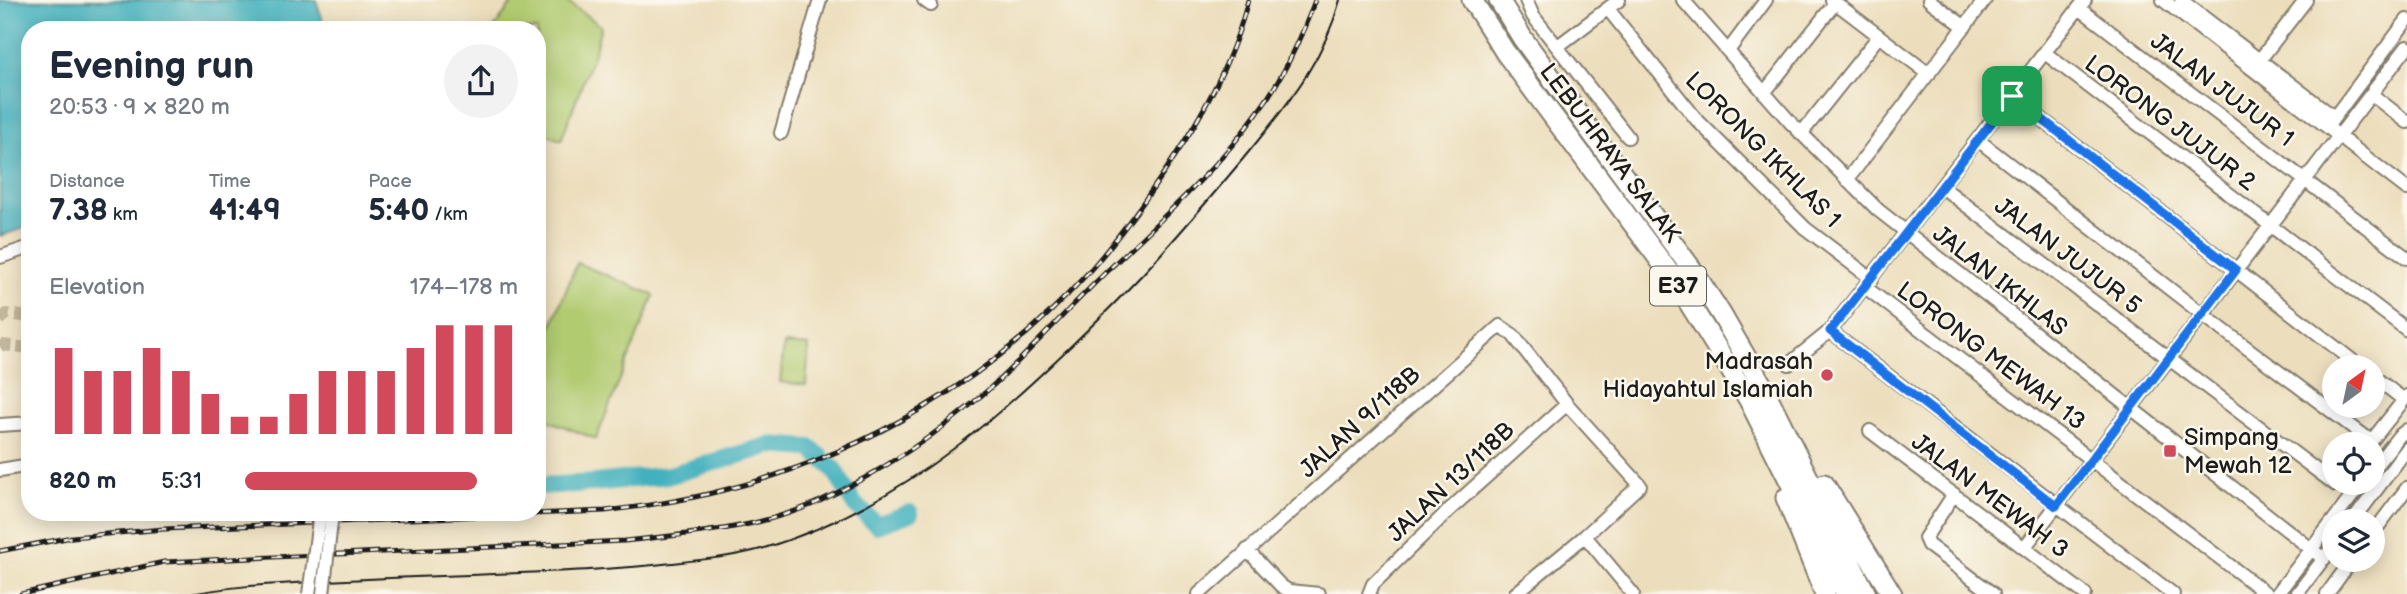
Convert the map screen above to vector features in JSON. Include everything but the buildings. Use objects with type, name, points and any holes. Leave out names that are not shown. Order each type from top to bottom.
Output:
[{"type":"highway","name":"LEBUHRAYA SALAK","points":[[1472,0],[1505,52],[1674,279],[1749,400],[1846,594]]},
{"type":"highway","name":"LEBUHRAYA SALAK","points":[[1499,0],[1524,39],[1691,268],[1762,385],[1866,594]]},
{"type":"highway","points":[[1762,385],[1892,594]]},
{"type":"highway","points":[[1749,400],[1825,594]]},
{"type":"street","points":[[781,133],[820,0]]},
{"type":"street","points":[[1526,0],[1533,16],[1628,137]]},
{"type":"street","points":[[1558,46],[1619,0]]},
{"type":"street","name":"JALAN IKHLAS","points":[[1683,0],[1801,134],[1906,234],[2322,558]]},
{"type":"street","points":[[1728,51],[1766,0]]},
{"type":"street","points":[[1929,0],[1965,27]]},
{"type":"street","points":[[1847,180],[1986,0]]},
{"type":"street","points":[[2256,64],[2306,0]]},
{"type":"street","points":[[1764,93],[1833,1],[1928,74]]},
{"type":"street","points":[[2173,2],[2331,122],[2342,139],[2407,189]]},
{"type":"street","points":[[1789,364],[1830,331],[2082,4]]},
{"type":"street","name":"JALAN JUJUR 1","points":[[2082,4],[2305,180]]},
{"type":"street","name":"LORONG IKHLAS 1","points":[[1608,9],[1697,120],[1805,228],[1868,283]]},
{"type":"street","points":[[2331,122],[2407,20]]},
{"type":"street","points":[[1801,134],[1879,37]]},
{"type":"street","name":"JALAN JUJUR 1","points":[[2024,548],[2305,180],[2342,139],[2371,94],[2406,48]]},
{"type":"street","name":"LORONG JUJUR 2","points":[[2045,53],[2407,330]]},
{"type":"street","points":[[2371,94],[2407,122]]},
{"type":"street","points":[[2012,96],[2345,355]]},
{"type":"street","points":[[1978,140],[2356,432]]},
{"type":"street","points":[[2305,180],[2407,258]]},
{"type":"street","name":"JALAN JUJUR 5","points":[[1942,187],[2322,473]]},
{"type":"street","points":[[0,257],[21,250]]},
{"type":"street","name":"LORONG MEWAH 13","points":[[1868,283],[2261,592]]},
{"type":"street","name":"JALAN 9/118B","points":[[1199,594],[1500,326],[1513,335],[1567,404]]},
{"type":"street","points":[[1830,331],[2173,594]]},
{"type":"street","points":[[2379,432],[2405,398],[2385,384]]},
{"type":"street","points":[[1515,594],[1585,536],[1640,485],[1567,404]]},
{"type":"street","name":"JALAN 13/118B","points":[[1369,594],[1373,584],[1448,511],[1567,404]]},
{"type":"street","points":[[0,425],[21,424]]},
{"type":"street","points":[[2385,454],[2407,430]]},
{"type":"street","name":"JALAN MEWAH 3","points":[[1870,431],[2085,594]]},
{"type":"street","points":[[2362,509],[2407,449]]},
{"type":"street","points":[[0,470],[21,466]]},
{"type":"street","points":[[2385,517],[2407,488]]},
{"type":"street","points":[[1954,494],[1925,538],[1928,545],[1993,594]]},
{"type":"street","points":[[2277,594],[2353,495]]},
{"type":"street","points":[[309,594],[319,521]]},
{"type":"street","points":[[323,594],[331,521]]},
{"type":"street","points":[[1585,536],[1633,594]]},
{"type":"street","points":[[1247,550],[1289,592],[1319,594]]},
{"type":"street","points":[[2297,594],[2322,560]]},
{"type":"street","points":[[2327,594],[2343,572]]},
{"type":"green space","points":[[514,0],[565,0],[601,26],[595,50],[561,140],[546,134],[546,21],[499,21]]},
{"type":"green space","points":[[577,263],[654,295],[596,439],[546,420],[546,339]]},
{"type":"green space","points":[[784,344],[809,346],[806,385],[780,382]]},
{"type":"water","points":[[0,0],[316,0],[323,21],[21,21],[21,229],[0,236]]},
{"type":"waterway","points":[[546,486],[670,475],[771,445],[810,448],[833,468],[855,505],[877,525],[910,513]]},
{"type":"tunnel","points":[[0,320],[7,314],[21,316]]},
{"type":"tunnel","points":[[0,347],[21,347]]},
{"type":"tram line","points":[[191,594],[269,585],[596,570],[705,559],[761,549],[850,514],[930,466],[967,438],[1039,377],[1140,277],[1233,171],[1294,93],[1326,40],[1340,0]]},
{"type":"railway","points":[[546,513],[605,511],[663,503],[706,495],[771,477],[870,436],[964,381],[1048,314],[1085,276],[1142,205],[1212,94],[1233,48],[1248,0]]},
{"type":"railway","points":[[21,594],[164,562],[624,541],[674,536],[749,524],[820,501],[887,465],[969,406],[1017,363],[1182,199],[1240,136],[1275,87],[1304,29],[1315,0]]},
{"type":"railway","points":[[0,551],[72,537],[164,529],[360,521]]},
{"type":"place","name":"Madrasah Hidayahtul Islamiah","points":[[1827,375]]},
{"type":"place","name":"Simpang Mewah 12","points":[[2170,451]]},
{"type":"route","points":[[2012,96],[2236,270],[2056,506],[1830,331],[2012,96]]}]
